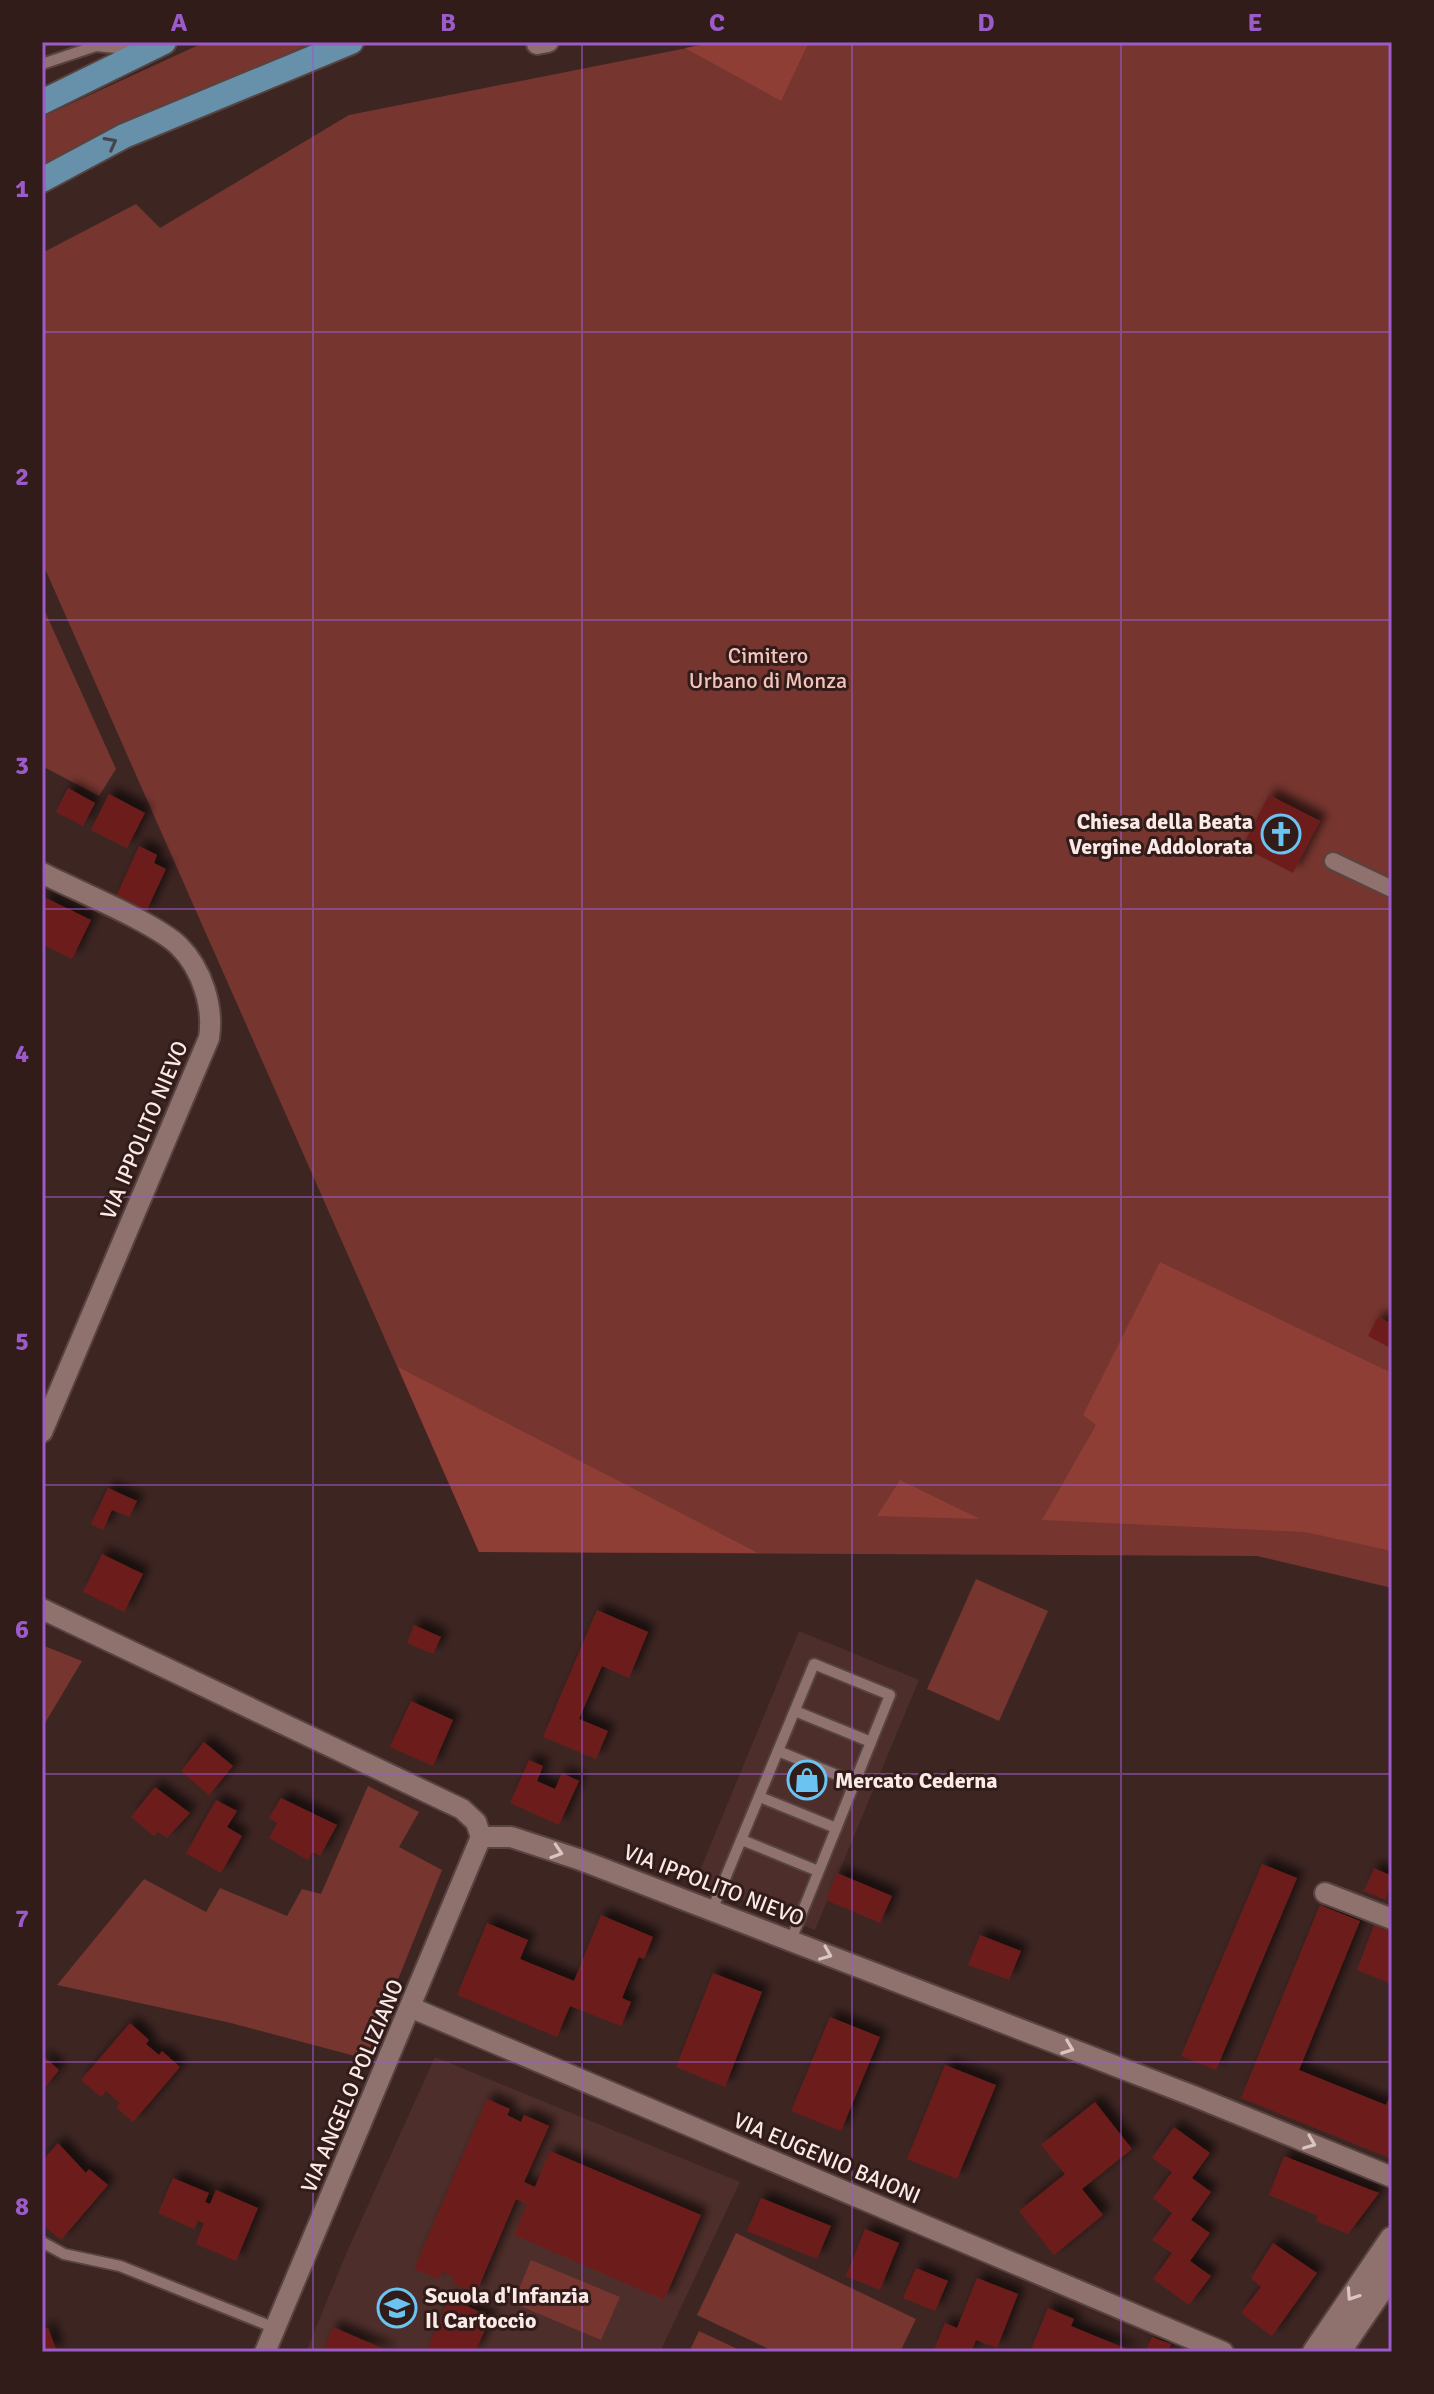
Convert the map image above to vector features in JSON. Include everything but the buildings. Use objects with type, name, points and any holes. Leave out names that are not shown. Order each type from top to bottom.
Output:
[{"type":"main road","points":[[42,180],[124,136],[351,42]]},
{"type":"main road","points":[[42,102],[153,47]]},
{"type":"street","points":[[1333,861],[1392,889]]},
{"type":"street","name":"VIA IPPOLITO NIEVO","points":[[42,873],[179,946],[201,977],[212,1020],[209,1038],[42,1432]]},
{"type":"street","points":[[42,1609],[462,1809],[476,1822],[481,1837]]},
{"type":"street","name":"VIA IPPOLITO NIEVO","points":[[481,1837],[511,1837],[712,1910],[1392,2177]]},
{"type":"street","name":"VIA ANGELO POLIZIANO","points":[[265,2352],[412,2008],[481,1837]]},
{"type":"street","points":[[1325,1893],[1392,1919]]},
{"type":"street","name":"VIA EUGENIO BAIONI","points":[[412,2008],[1223,2352]]},
{"type":"street","points":[[1315,2352],[1392,2239]]},
{"type":"street","points":[[1338,2352],[1392,2273]]},
{"type":"lane","points":[[42,64],[96,46],[153,47]]},
{"type":"lane","points":[[712,1910],[814,1664],[890,1695],[791,1940]]},
{"type":"lane","points":[[795,1711],[871,1742]]},
{"type":"lane","points":[[778,1751],[854,1782]]},
{"type":"lane","points":[[760,1797],[836,1828]]},
{"type":"lane","points":[[742,1840],[818,1871]]},
{"type":"lane","points":[[42,2242],[64,2254],[120,2266],[275,2328]]},
{"type":"shaded area","points":[[717,42],[809,42],[781,101],[685,48]]},
{"type":"shaded area","points":[[1160,1262],[1392,1373],[1392,1551],[1305,1532],[1042,1520],[1096,1425],[1083,1415]]},
{"type":"shaded area","points":[[398,1367],[758,1553],[479,1552]]},
{"type":"shaded area","points":[[900,1480],[980,1519],[877,1516]]},
{"type":"shaded area","name":"Mercato Cederna","points":[[799,1631],[919,1680],[815,1930],[696,1880]]},
{"type":"shaded area","points":[[435,2057],[740,2182],[660,2352],[306,2352],[346,2254]]},
{"type":"green space","points":[[205,42],[313,42],[74,149],[42,168],[42,117]]},
{"type":"green space","name":"Cimitero Urbano di Monza","points":[[717,42],[1392,42],[1392,1588],[1257,1556],[479,1552],[42,562],[42,253],[136,204],[160,228],[349,115]]},
{"type":"green space","points":[[42,605],[116,769],[99,796],[42,766]]},
{"type":"green space","points":[[976,1579],[1048,1611],[999,1721],[927,1689]]},
{"type":"green space","points":[[42,1645],[82,1661],[42,1728]]},
{"type":"green space","points":[[368,1786],[419,1812],[399,1847],[442,1870],[366,2059],[231,2023],[57,1985],[144,1879],[206,1912],[220,1888],[287,1916],[302,1889],[321,1894]]},
{"type":"green space","points":[[736,2233],[916,2319],[900,2352],[775,2352],[697,2315]]},
{"type":"green space","points":[[531,2260],[620,2297],[601,2340],[513,2303]]},
{"type":"green space","points":[[699,2331],[744,2352],[689,2352]]},
{"type":"place","name":"Chiesa della Beata Vergine Addolorata","points":[[1281,834]]},
{"type":"place","name":"Mercato Cederna","points":[[807,1780]]},
{"type":"place","name":"Scuola d'Infanzia Il Cartoccio","points":[[397,2308]]}]
